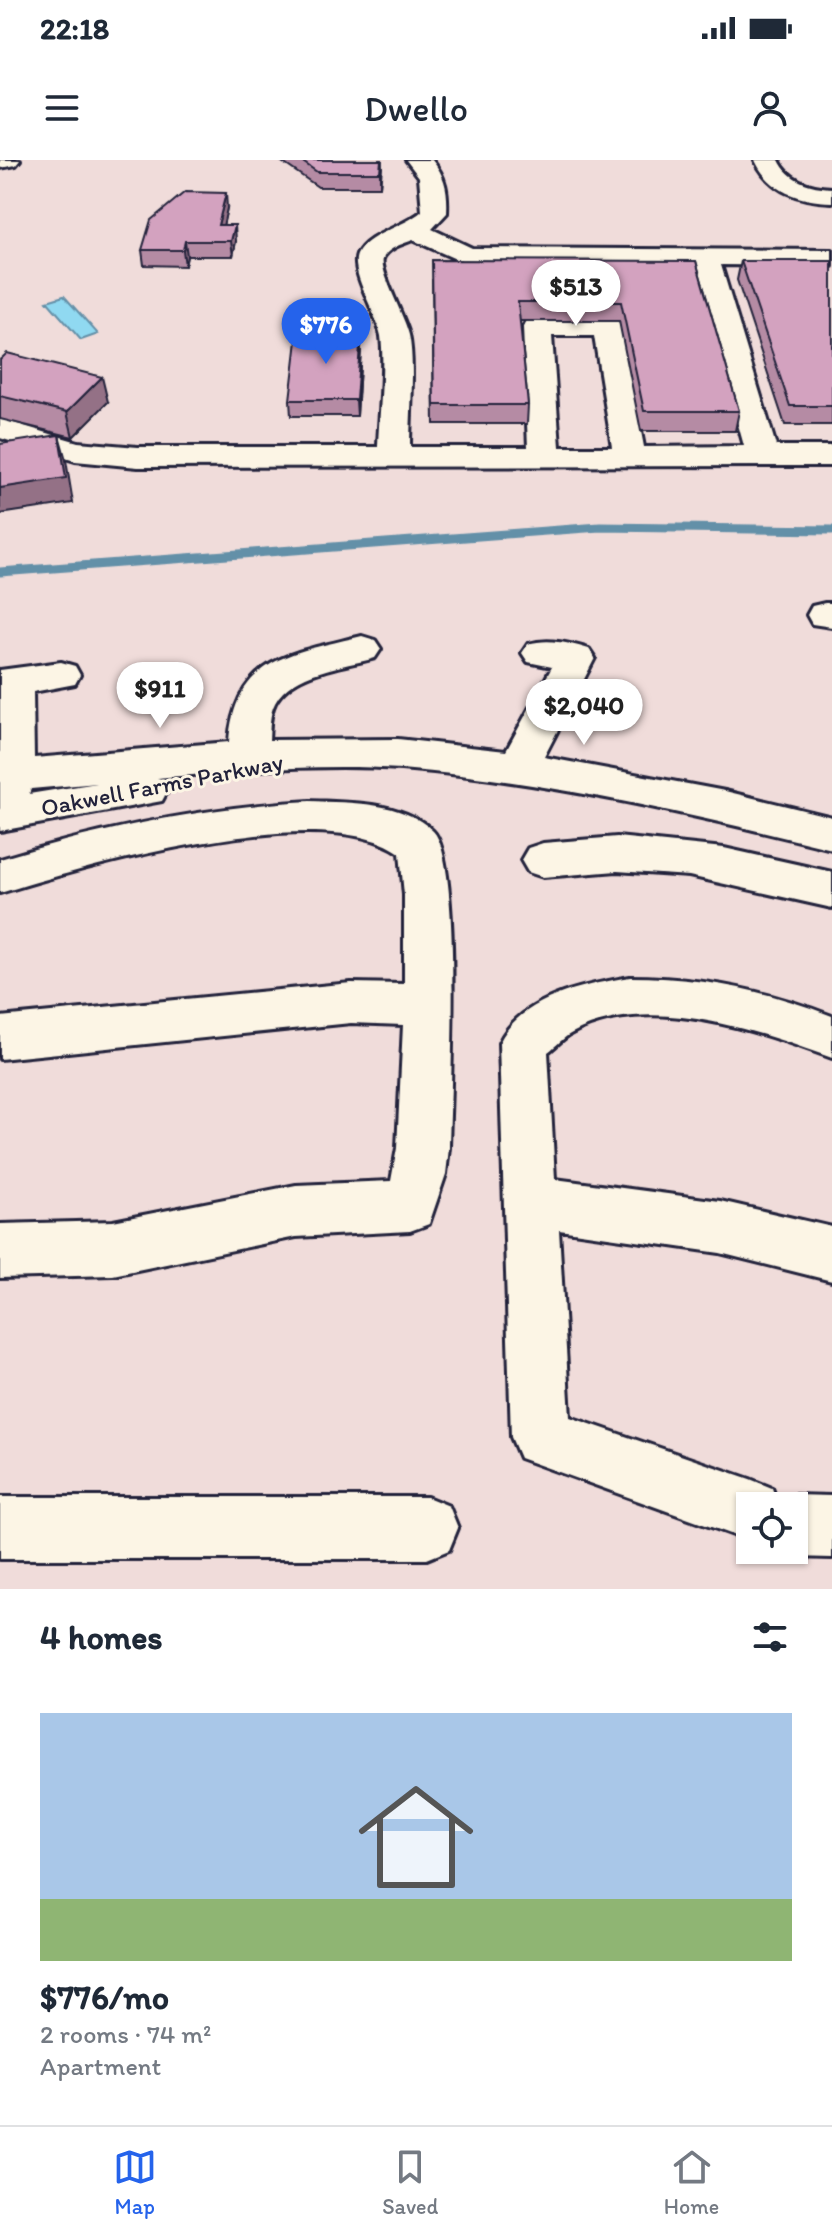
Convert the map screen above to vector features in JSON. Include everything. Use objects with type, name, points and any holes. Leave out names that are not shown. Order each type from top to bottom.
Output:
[{"type":"street","points":[[0,161],[8,160]]},
{"type":"street","points":[[394,455],[395,336],[380,291],[368,271],[370,256],[381,244],[414,230],[434,213],[436,190],[426,166],[418,160]]},
{"type":"street","points":[[767,160],[769,168],[790,188],[817,195],[832,195]]},
{"type":"street","points":[[414,230],[467,256],[832,258]]},
{"type":"street","points":[[705,257],[763,456]]},
{"type":"street","points":[[544,455],[537,327],[607,327],[630,456]]},
{"type":"street","points":[[0,428],[75,451],[138,457],[832,456]]},
{"type":"street","points":[[0,462],[75,451]]},
{"type":"street","points":[[248,755],[253,708],[269,684],[286,672],[308,663],[362,649]]},
{"type":"street","points":[[518,767],[576,658],[541,653]]},
{"type":"street","points":[[3,801],[7,682],[61,675]]},
{"type":"street","name":"Oakwell Farms Parkway","points":[[3,801],[201,780],[323,754]]},
{"type":"street","name":"Oakwell Farms Parkway","points":[[3,801],[248,755],[398,754],[518,767],[830,824]]},
{"type":"street","points":[[0,876],[80,851],[185,830],[277,818],[364,818],[405,832],[420,845],[424,856],[426,1005],[423,1148],[420,1174],[410,1206],[296,1211],[113,1248],[0,1251]]},
{"type":"street","points":[[543,860],[581,854],[634,852],[690,858],[832,890]]},
{"type":"street","points":[[736,1505],[541,1437],[523,1043],[536,1029],[586,1005],[608,1000],[673,996],[726,1004],[832,1037]]},
{"type":"street","points":[[0,1038],[351,1003],[426,1005]]},
{"type":"street","points":[[529,1202],[603,1208],[743,1231],[832,1254]]},
{"type":"street","points":[[808,1526],[832,1527]]},
{"type":"street","points":[[0,1528],[427,1528]]},
{"type":"water","points":[[64,296],[98,334],[81,340],[47,301]]},
{"type":"building","points":[[300,160],[381,160],[380,172],[317,172]]},
{"type":"building","points":[[185,192],[226,193],[218,225],[235,225],[231,241],[185,241],[183,250],[142,250],[151,220]]},
{"type":"building","points":[[432,260],[696,261],[739,411],[644,411],[621,302],[518,302],[528,405],[434,405]]},
{"type":"building","points":[[741,261],[832,261],[832,406],[790,406]]},
{"type":"building","points":[[298,332],[361,332],[356,400],[290,400]]},
{"type":"building","points":[[7,353],[102,377],[67,412],[0,396],[0,360]]},
{"type":"building","points":[[59,435],[66,478],[0,488],[0,444]]},
{"type":"waterway","points":[[0,572],[600,527],[832,530]]}]
